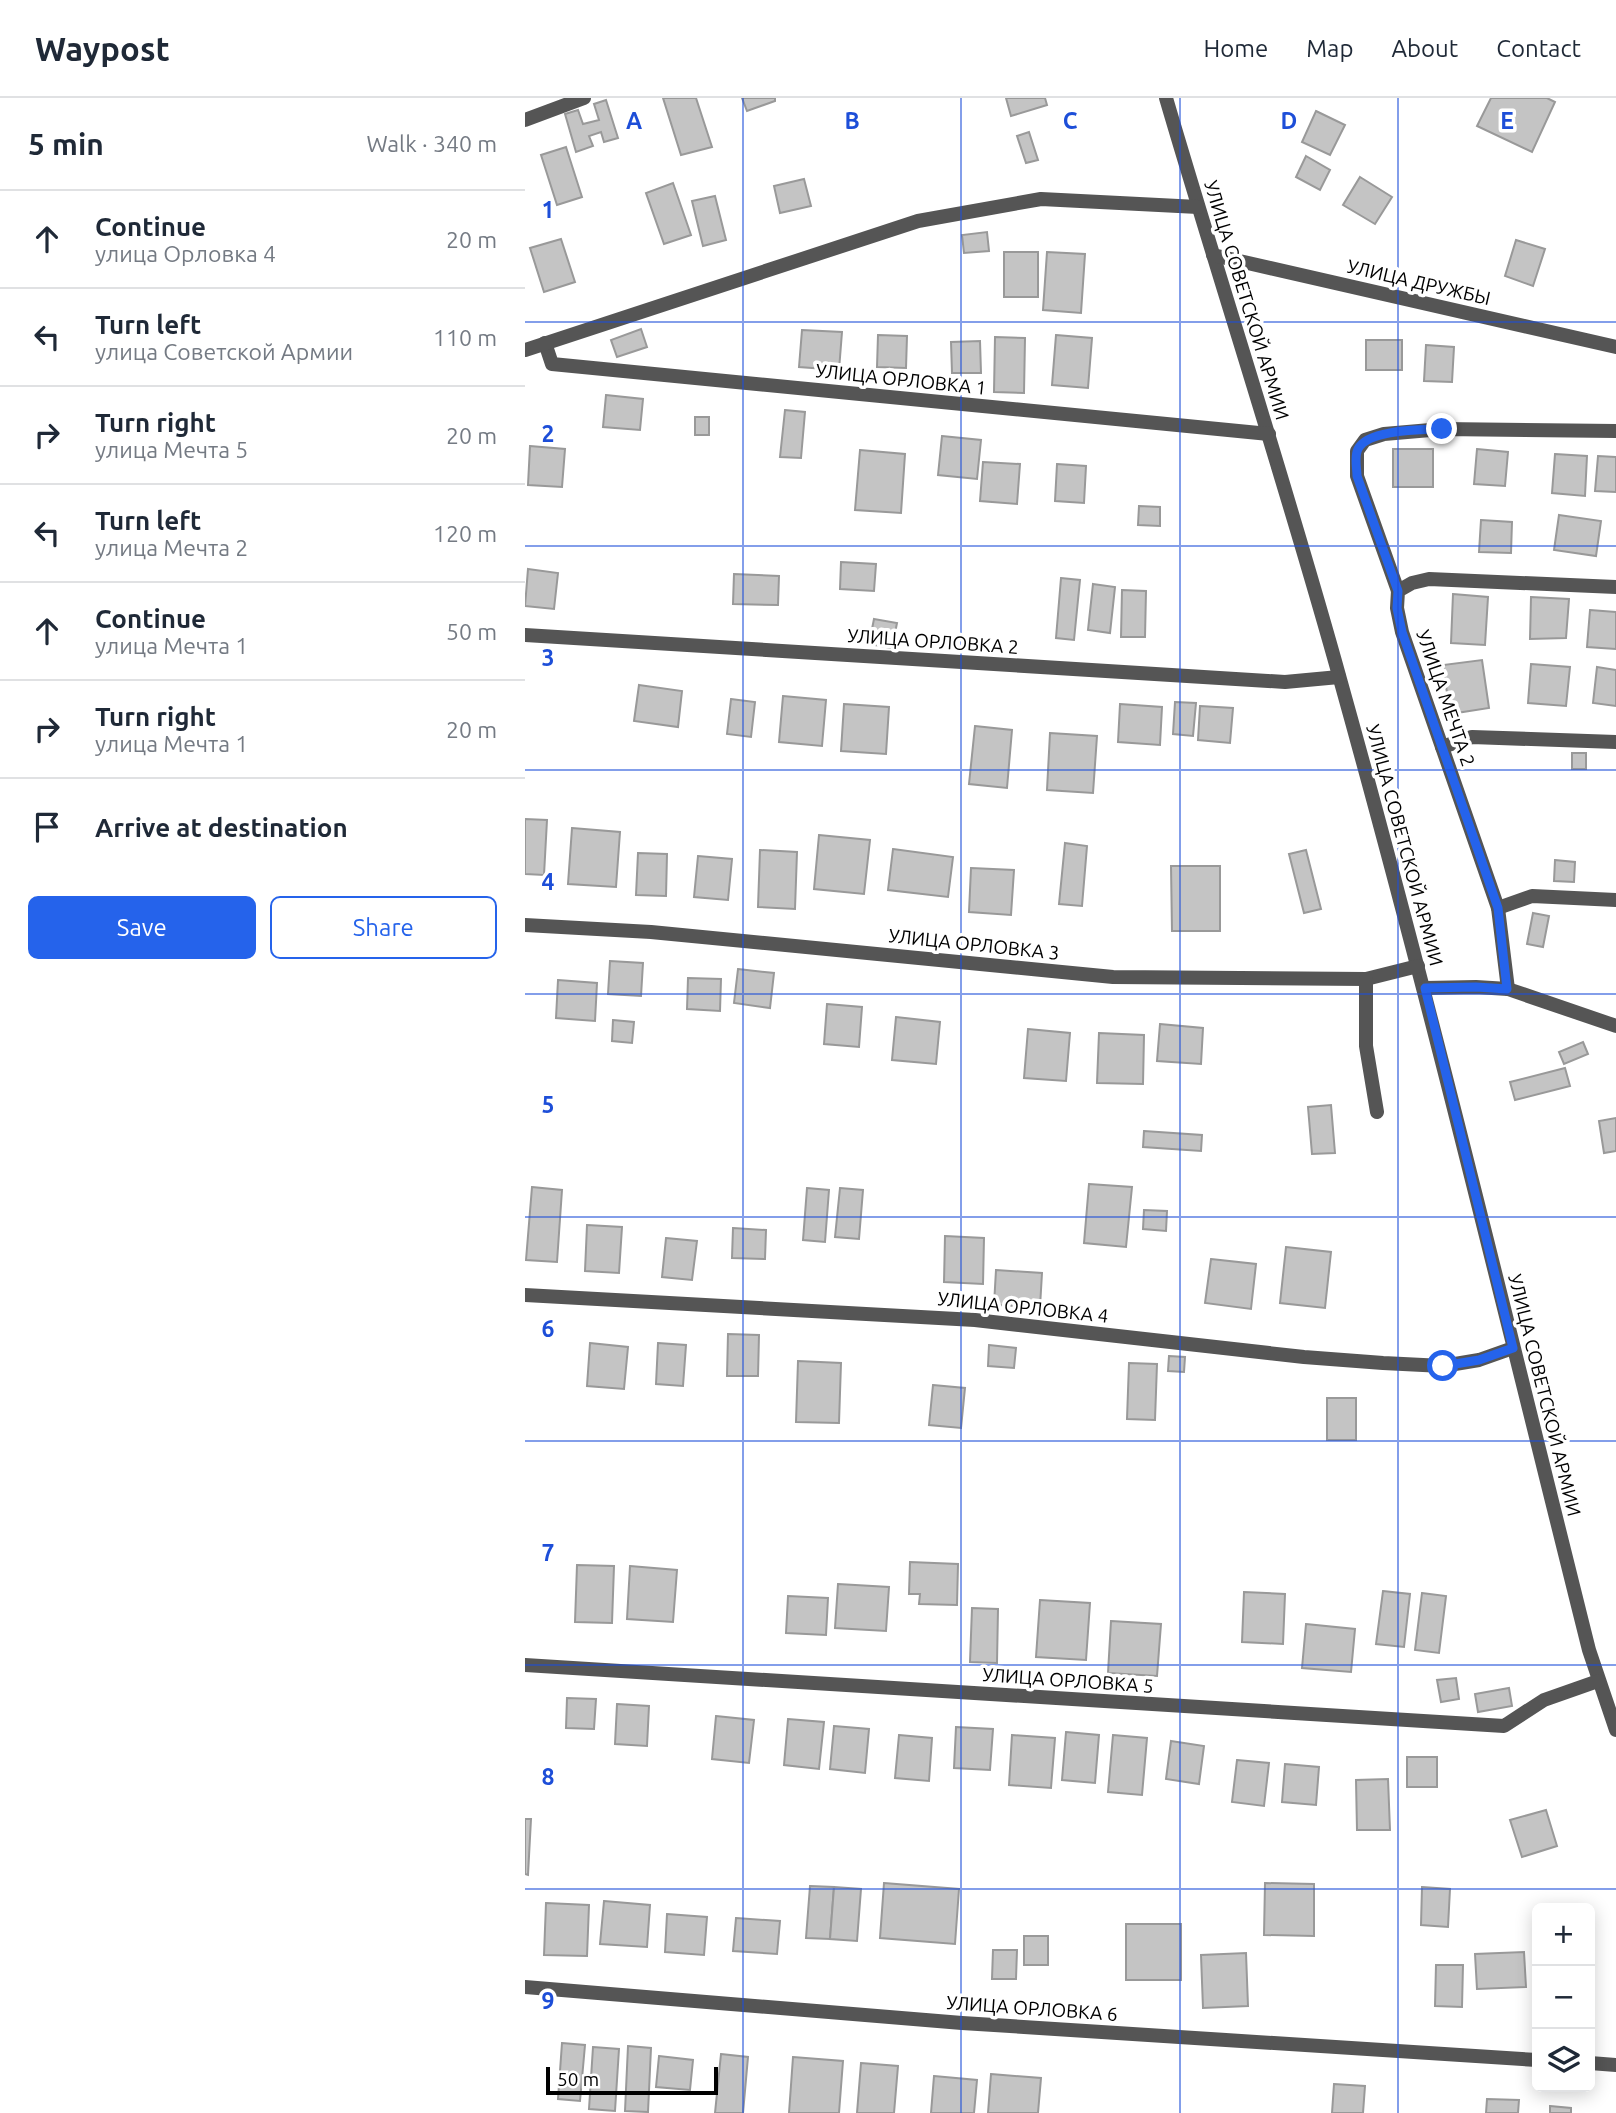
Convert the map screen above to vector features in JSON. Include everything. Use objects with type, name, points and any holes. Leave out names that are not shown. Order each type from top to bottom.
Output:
[{"type":"street","points":[[525,120],[584,98]]},
{"type":"street","name":"УЛИЦА СОВЕТСКОЙ АРМИИ","points":[[1166,98],[1269,434],[1425,988],[1598,1681],[1616,1730]]},
{"type":"street","points":[[525,350],[918,221],[1041,199],[1198,207]]},
{"type":"street","name":"УЛИЦА ДРУЖБЫ","points":[[1213,255],[1616,347]]},
{"type":"street","name":"УЛИЦА ОРЛОВКА 1","points":[[545,343],[552,364],[1269,434]]},
{"type":"street","name":"УЛИЦА МЕЧТА 2","points":[[1507,989],[1498,908],[1402,632],[1397,608],[1398,591],[1357,476],[1357,451],[1365,440],[1384,434],[1442,429],[1616,431]]},
{"type":"street","points":[[1398,591],[1412,583],[1429,579],[1616,587]]},
{"type":"street","name":"УЛИЦА ОРЛОВКА 2","points":[[525,635],[1285,682],[1339,677]]},
{"type":"street","points":[[1442,747],[1472,737],[1616,742]]},
{"type":"street","points":[[1498,908],[1532,896],[1616,900]]},
{"type":"street","name":"УЛИЦА ОРЛОВКА 3","points":[[525,925],[651,932],[1113,977],[1366,979],[1418,966]]},
{"type":"street","points":[[1366,979],[1366,1046],[1377,1112]]},
{"type":"street","points":[[1425,988],[1507,989],[1616,1026]]},
{"type":"street","name":"УЛИЦА ОРЛОВКА 4","points":[[525,1294],[975,1320],[1304,1357],[1383,1363],[1443,1366],[1479,1360],[1513,1348]]},
{"type":"street","name":"УЛИЦА ОРЛОВКА 5","points":[[525,1665],[1504,1726],[1544,1700],[1598,1681]]},
{"type":"street","name":"УЛИЦА ОРЛОВКА 6","points":[[525,1987],[962,2023],[1532,2060]]},
{"type":"street","points":[[1595,2063],[1616,2065]]},
{"type":"building","points":[[663,98],[696,98],[712,147],[681,155]]},
{"type":"building","points":[[742,98],[775,98],[775,101],[747,111]]},
{"type":"building","points":[[1006,98],[1045,98],[1047,105],[1011,116]]},
{"type":"building","points":[[1491,98],[1547,98],[1555,102],[1532,152],[1477,126]]},
{"type":"building","points":[[606,100],[618,138],[604,142],[601,132],[589,136],[593,146],[576,152],[565,114],[578,110],[583,124],[599,120],[594,104]]},
{"type":"building","points":[[1316,111],[1345,125],[1330,155],[1302,142]]},
{"type":"building","points":[[1029,132],[1038,160],[1026,163],[1017,136]]},
{"type":"building","points":[[566,147],[582,197],[557,205],[541,155]]},
{"type":"building","points":[[1306,156],[1330,170],[1320,190],[1296,177]]},
{"type":"building","points":[[1360,177],[1392,197],[1375,224],[1343,205]]},
{"type":"building","points":[[804,179],[811,206],[780,213],[774,186]]},
{"type":"building","points":[[673,183],[691,235],[664,244],[646,193]]},
{"type":"building","points":[[715,196],[726,240],[703,246],[692,201]]},
{"type":"building","points":[[987,232],[989,251],[964,253],[962,235]]},
{"type":"building","points":[[561,239],[575,282],[544,292],[530,248]]},
{"type":"building","points":[[1516,240],[1545,249],[1533,286],[1505,276]]},
{"type":"building","points":[[1004,252],[1038,252],[1038,297],[1004,297]]},
{"type":"building","points":[[1047,252],[1085,254],[1081,313],[1043,310]]},
{"type":"building","points":[[641,329],[647,347],[617,357],[611,340]]},
{"type":"building","points":[[802,330],[842,332],[839,370],[799,367]]},
{"type":"building","points":[[878,335],[907,336],[906,368],[877,367]]},
{"type":"building","points":[[1056,335],[1092,338],[1088,388],[1052,385]]},
{"type":"building","points":[[995,337],[1025,338],[1024,393],[994,392]]},
{"type":"building","points":[[1366,340],[1402,340],[1402,370],[1366,370]]},
{"type":"building","points":[[980,341],[981,373],[952,373],[951,342]]},
{"type":"building","points":[[1426,345],[1454,347],[1452,382],[1424,381]]},
{"type":"building","points":[[606,395],[643,399],[640,430],[603,427]]},
{"type":"building","points":[[785,410],[805,412],[801,458],[780,457]]},
{"type":"building","points":[[695,417],[709,417],[709,435],[695,435]]},
{"type":"building","points":[[942,436],[981,440],[977,479],[938,475]]},
{"type":"building","points":[[530,446],[565,449],[562,487],[528,485]]},
{"type":"building","points":[[1393,449],[1433,449],[1433,487],[1393,487]]},
{"type":"building","points":[[1477,449],[1508,452],[1505,486],[1474,484]]},
{"type":"building","points":[[860,450],[905,454],[901,513],[855,510]]},
{"type":"building","points":[[1555,454],[1587,456],[1585,496],[1552,493]]},
{"type":"building","points":[[1598,456],[1616,457],[1616,492],[1595,491]]},
{"type":"building","points":[[983,462],[1020,464],[1017,504],[980,501]]},
{"type":"building","points":[[1057,464],[1086,466],[1084,503],[1055,501]]},
{"type":"building","points":[[1139,506],[1160,507],[1160,526],[1138,525]]},
{"type":"building","points":[[1559,515],[1601,521],[1596,556],[1554,550]]},
{"type":"building","points":[[1481,520],[1512,522],[1511,553],[1479,552]]},
{"type":"building","points":[[841,562],[876,564],[874,591],[840,589]]},
{"type":"building","points":[[528,569],[558,573],[554,609],[525,606]]},
{"type":"building","points":[[734,574],[779,576],[778,605],[733,604]]},
{"type":"building","points":[[1061,578],[1080,580],[1074,640],[1056,638]]},
{"type":"building","points":[[1093,584],[1115,587],[1110,633],[1088,630]]},
{"type":"building","points":[[1122,590],[1146,591],[1145,637],[1121,637]]},
{"type":"building","points":[[1453,594],[1488,597],[1485,645],[1451,643]]},
{"type":"building","points":[[1531,597],[1569,599],[1566,638],[1530,639]]},
{"type":"building","points":[[1590,610],[1616,612],[1616,649],[1587,647]]},
{"type":"building","points":[[874,619],[897,623],[892,648],[869,644]]},
{"type":"building","points":[[1482,660],[1489,708],[1450,714],[1443,665]]},
{"type":"building","points":[[1531,664],[1570,667],[1566,706],[1528,703]]},
{"type":"building","points":[[1597,667],[1616,670],[1616,706],[1593,703]]},
{"type":"building","points":[[639,685],[682,691],[678,727],[634,721]]},
{"type":"building","points":[[783,696],[826,700],[822,746],[779,742]]},
{"type":"building","points":[[731,699],[755,702],[751,737],[727,734]]},
{"type":"building","points":[[1175,702],[1196,703],[1193,736],[1173,734]]},
{"type":"building","points":[[844,704],[889,707],[886,754],[841,751]]},
{"type":"building","points":[[1120,704],[1162,707],[1160,745],[1118,742]]},
{"type":"building","points":[[1200,706],[1233,708],[1230,743],[1198,740]]},
{"type":"building","points":[[975,726],[1012,730],[1007,788],[969,784]]},
{"type":"building","points":[[1050,733],[1097,736],[1093,793],[1047,790]]},
{"type":"building","points":[[1572,753],[1586,753],[1586,769],[1572,769]]},
{"type":"building","points":[[525,819],[547,820],[544,875],[525,874]]},
{"type":"building","points":[[572,828],[620,832],[616,887],[568,884]]},
{"type":"building","points":[[819,835],[870,840],[864,894],[814,889]]},
{"type":"building","points":[[1065,843],[1087,846],[1082,906],[1059,904]]},
{"type":"building","points":[[893,849],[953,857],[948,897],[888,890]]},
{"type":"building","points":[[760,850],[797,852],[795,909],[758,907]]},
{"type":"building","points":[[1306,850],[1321,909],[1304,913],[1289,854]]},
{"type":"building","points":[[638,853],[667,854],[666,896],[636,895]]},
{"type":"building","points":[[698,856],[732,859],[728,900],[694,897]]},
{"type":"building","points":[[1555,860],[1575,862],[1574,882],[1554,881]]},
{"type":"building","points":[[1171,866],[1220,866],[1220,931],[1172,931]]},
{"type":"building","points":[[971,868],[1014,870],[1011,915],[969,912]]},
{"type":"building","points":[[1533,913],[1549,916],[1543,947],[1527,944]]},
{"type":"building","points":[[610,961],[643,963],[641,996],[608,994]]},
{"type":"building","points":[[738,969],[774,973],[770,1008],[734,1003]]},
{"type":"building","points":[[688,978],[721,979],[720,1011],[687,1009]]},
{"type":"building","points":[[558,980],[597,983],[595,1021],[556,1018]]},
{"type":"building","points":[[827,1004],[862,1007],[859,1047],[824,1044]]},
{"type":"building","points":[[896,1017],[940,1022],[936,1064],[892,1060]]},
{"type":"building","points":[[613,1020],[634,1022],[632,1043],[612,1041]]},
{"type":"building","points":[[1160,1024],[1203,1028],[1201,1064],[1157,1061]]},
{"type":"building","points":[[1028,1029],[1070,1033],[1066,1081],[1024,1078]]},
{"type":"building","points":[[1099,1033],[1144,1035],[1143,1084],[1097,1083]]},
{"type":"building","points":[[1583,1042],[1588,1054],[1564,1064],[1559,1052]]},
{"type":"building","points":[[1565,1068],[1570,1086],[1515,1100],[1510,1082]]},
{"type":"building","points":[[1331,1105],[1335,1153],[1312,1154],[1308,1107]]},
{"type":"building","points":[[1616,1118],[1616,1151],[1604,1153],[1599,1121]]},
{"type":"building","points":[[1144,1131],[1202,1135],[1201,1151],[1143,1147]]},
{"type":"building","points":[[1089,1184],[1132,1187],[1126,1247],[1084,1243]]},
{"type":"building","points":[[532,1187],[562,1190],[557,1262],[526,1260]]},
{"type":"building","points":[[807,1188],[829,1190],[825,1242],[803,1240]]},
{"type":"building","points":[[840,1188],[863,1190],[859,1239],[835,1237]]},
{"type":"building","points":[[1144,1210],[1167,1211],[1166,1231],[1143,1229]]},
{"type":"building","points":[[587,1225],[622,1227],[619,1273],[585,1271]]},
{"type":"building","points":[[733,1228],[766,1230],[765,1259],[732,1258]]},
{"type":"building","points":[[945,1236],[984,1238],[983,1284],[944,1282]]},
{"type":"building","points":[[666,1238],[697,1241],[692,1280],[662,1277]]},
{"type":"building","points":[[1286,1247],[1331,1252],[1325,1308],[1280,1303]]},
{"type":"building","points":[[1211,1259],[1256,1264],[1251,1309],[1205,1303]]},
{"type":"building","points":[[996,1270],[1042,1273],[1040,1307],[994,1305]]},
{"type":"building","points":[[728,1334],[759,1335],[758,1376],[727,1376]]},
{"type":"building","points":[[590,1343],[628,1347],[624,1389],[587,1386]]},
{"type":"building","points":[[658,1343],[686,1345],[683,1386],[656,1384]]},
{"type":"building","points":[[989,1345],[1016,1348],[1014,1368],[988,1366]]},
{"type":"building","points":[[1169,1356],[1185,1357],[1184,1372],[1168,1371]]},
{"type":"building","points":[[798,1361],[841,1363],[839,1423],[796,1422]]},
{"type":"building","points":[[1129,1363],[1157,1364],[1155,1420],[1127,1419]]},
{"type":"building","points":[[933,1385],[965,1388],[961,1428],[929,1425]]},
{"type":"building","points":[[1327,1398],[1356,1398],[1356,1440],[1327,1440]]},
{"type":"building","points":[[910,1562],[958,1564],[957,1605],[919,1604],[920,1594],[909,1594]]},
{"type":"building","points":[[577,1565],[614,1566],[612,1623],[575,1622]]},
{"type":"building","points":[[630,1566],[677,1570],[673,1622],[627,1619]]},
{"type":"building","points":[[838,1584],[889,1587],[886,1631],[835,1628]]},
{"type":"building","points":[[1383,1591],[1410,1594],[1404,1647],[1376,1644]]},
{"type":"building","points":[[1244,1592],[1285,1594],[1283,1644],[1242,1642]]},
{"type":"building","points":[[1422,1593],[1446,1596],[1439,1653],[1415,1650]]},
{"type":"building","points":[[788,1596],[828,1598],[826,1635],[786,1633]]},
{"type":"building","points":[[1040,1600],[1090,1603],[1086,1660],[1036,1657]]},
{"type":"building","points":[[972,1608],[998,1609],[997,1663],[970,1662]]},
{"type":"building","points":[[1111,1621],[1161,1624],[1157,1676],[1108,1673]]},
{"type":"building","points":[[1306,1624],[1355,1629],[1351,1672],[1302,1668]]},
{"type":"building","points":[[1456,1678],[1459,1699],[1441,1702],[1437,1680]]},
{"type":"building","points":[[1509,1688],[1512,1706],[1478,1712],[1475,1694]]},
{"type":"building","points":[[567,1698],[596,1699],[594,1729],[566,1728]]},
{"type":"building","points":[[617,1704],[649,1706],[647,1746],[615,1744]]},
{"type":"building","points":[[716,1716],[754,1720],[749,1763],[712,1759]]},
{"type":"building","points":[[788,1719],[824,1722],[819,1769],[784,1765]]},
{"type":"building","points":[[834,1726],[869,1729],[865,1773],[830,1769]]},
{"type":"building","points":[[956,1727],[993,1729],[990,1770],[954,1768]]},
{"type":"building","points":[[1066,1732],[1099,1735],[1095,1783],[1062,1780]]},
{"type":"building","points":[[899,1735],[932,1738],[929,1781],[895,1778]]},
{"type":"building","points":[[1012,1735],[1055,1738],[1051,1788],[1009,1785]]},
{"type":"building","points":[[1113,1735],[1147,1738],[1142,1795],[1108,1792]]},
{"type":"building","points":[[1171,1741],[1204,1746],[1199,1784],[1166,1779]]},
{"type":"building","points":[[1407,1757],[1437,1757],[1437,1787],[1407,1787]]},
{"type":"building","points":[[1237,1760],[1269,1763],[1264,1806],[1232,1802]]},
{"type":"building","points":[[1285,1764],[1319,1767],[1316,1805],[1282,1802]]},
{"type":"building","points":[[1388,1779],[1390,1830],[1357,1830],[1356,1780]]},
{"type":"building","points":[[1546,1810],[1557,1846],[1522,1857],[1510,1820]]},
{"type":"building","points":[[525,1819],[531,1819],[528,1875],[525,1874]]},
{"type":"building","points":[[884,1883],[959,1889],[955,1944],[880,1938]]},
{"type":"building","points":[[1265,1883],[1314,1884],[1314,1936],[1264,1935]]},
{"type":"building","points":[[810,1886],[834,1887],[830,1939],[806,1938]]},
{"type":"building","points":[[834,1887],[861,1889],[857,1941],[830,1939]]},
{"type":"building","points":[[1422,1887],[1450,1889],[1448,1927],[1421,1925]]},
{"type":"building","points":[[604,1901],[650,1905],[647,1947],[600,1944]]},
{"type":"building","points":[[546,1903],[589,1905],[587,1956],[544,1955]]},
{"type":"building","points":[[667,1914],[707,1917],[704,1955],[665,1952]]},
{"type":"building","points":[[736,1918],[780,1921],[777,1954],[733,1951]]},
{"type":"building","points":[[1126,1924],[1181,1924],[1181,1980],[1126,1980]]},
{"type":"building","points":[[1024,1936],[1048,1936],[1048,1965],[1024,1965]]},
{"type":"building","points":[[993,1950],[1017,1950],[1016,1979],[992,1979]]},
{"type":"building","points":[[1524,1952],[1526,1987],[1477,1989],[1475,1954]]},
{"type":"building","points":[[1246,1953],[1248,2006],[1203,2008],[1201,1955]]},
{"type":"building","points":[[1436,1965],[1463,1965],[1462,2007],[1435,2006]]},
{"type":"building","points":[[562,2043],[585,2045],[580,2101],[558,2099]]},
{"type":"building","points":[[628,2046],[651,2048],[648,2112],[625,2111]]},
{"type":"building","points":[[593,2047],[619,2049],[615,2111],[589,2109]]},
{"type":"building","points":[[721,2054],[748,2057],[743,2113],[715,2113]]},
{"type":"building","points":[[659,2056],[693,2060],[690,2090],[656,2087]]},
{"type":"building","points":[[793,2057],[843,2061],[839,2113],[789,2113]]},
{"type":"building","points":[[861,2063],[898,2066],[894,2113],[857,2113]]},
{"type":"building","points":[[991,2074],[1041,2078],[1038,2113],[988,2113]]},
{"type":"building","points":[[934,2076],[977,2080],[974,2113],[931,2113]]},
{"type":"building","points":[[1334,2084],[1365,2086],[1363,2113],[1332,2113]]},
{"type":"building","points":[[1487,2099],[1519,2100],[1518,2113],[1486,2113]]},
{"type":"building","points":[[1550,2106],[1571,2108],[1571,2113],[1550,2113]]},
{"type":"route","points":[[1442,429],[1384,434],[1365,440],[1357,451],[1356,463],[1357,476],[1398,591],[1397,608],[1402,632],[1498,908],[1507,989],[1425,988],[1513,1348],[1479,1360],[1443,1366]]}]
